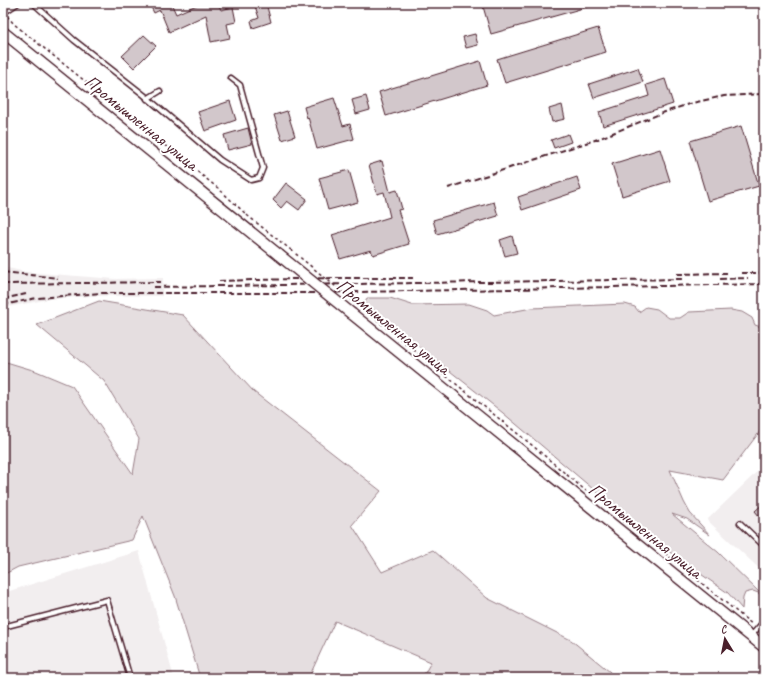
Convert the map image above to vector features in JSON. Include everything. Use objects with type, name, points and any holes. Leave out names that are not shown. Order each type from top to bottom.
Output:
[{"type":"street","name":"Промышленная улица","points":[[3,32],[764,647]]},
{"type":"lane","points":[[3,12],[18,3]]},
{"type":"lane","points":[[33,3],[74,40],[147,98],[220,160],[251,180],[259,178],[263,168],[240,85],[231,78]]},
{"type":"lane","points":[[147,98],[160,91]]},
{"type":"lane","points":[[740,523],[764,546]]},
{"type":"lane","points":[[3,627],[107,600],[130,678]]},
{"type":"lane","points":[[751,636],[764,621]]},
{"type":"path","points":[[3,12],[14,24],[202,175],[248,216],[533,446],[587,492]]},
{"type":"path","points":[[618,517],[649,540],[758,628]]},
{"type":"shaded area","points":[[3,267],[26,272],[115,279],[163,278],[162,296],[91,296],[50,299],[3,308]]},
{"type":"shaded area","points":[[367,298],[390,298],[412,305],[469,304],[487,310],[494,315],[532,308],[625,304],[635,307],[639,312],[646,307],[657,309],[669,318],[680,318],[689,312],[731,310],[742,312],[752,318],[755,325],[761,327],[764,326],[764,426],[723,480],[670,470],[690,513],[710,535],[687,519],[672,514],[718,552],[761,594],[753,591],[745,593],[742,609],[728,593],[651,538],[503,413],[364,303]]},
{"type":"shaded area","points":[[99,301],[183,315],[254,392],[381,491],[352,525],[382,572],[433,550],[487,598],[571,640],[610,672],[610,678],[422,678],[431,662],[335,621],[310,675],[311,678],[200,678],[175,596],[143,516],[132,540],[18,567],[3,575],[3,361],[36,371],[72,386],[133,474],[139,439],[104,381],[37,325]]},
{"type":"shaded area","points":[[764,465],[764,573],[707,520]]},
{"type":"shaded area","points":[[139,551],[174,678],[3,678],[3,593]]},
{"type":"building","points":[[149,3],[171,3],[176,14],[201,3],[218,3],[221,10],[233,7],[236,22],[227,24],[230,38],[211,42],[206,15],[169,32],[160,10],[154,13]]},
{"type":"building","points":[[254,3],[266,3],[271,22],[253,28],[251,21],[259,18]]},
{"type":"building","points":[[482,3],[594,3],[594,5],[491,34]]},
{"type":"building","points":[[598,28],[606,52],[505,83],[497,59]]},
{"type":"building","points":[[475,34],[478,45],[466,48],[463,37]]},
{"type":"building","points":[[144,35],[156,46],[134,68],[122,56]]},
{"type":"building","points":[[480,61],[487,85],[386,116],[379,92]]},
{"type":"building","points":[[638,68],[643,82],[594,98],[589,84]]},
{"type":"building","points":[[665,79],[673,104],[603,126],[599,112],[649,96],[646,85]]},
{"type":"building","points":[[366,96],[370,110],[356,114],[352,100]]},
{"type":"building","points":[[334,98],[343,126],[350,124],[354,139],[317,149],[304,107]]},
{"type":"building","points":[[230,101],[236,120],[205,131],[198,112]]},
{"type":"building","points":[[562,105],[565,119],[552,122],[549,109]]},
{"type":"building","points":[[287,111],[295,136],[282,140],[274,115]]},
{"type":"building","points":[[741,126],[759,186],[708,201],[690,141]]},
{"type":"building","points":[[248,128],[252,144],[228,150],[224,135]]},
{"type":"building","points":[[568,134],[571,142],[554,148],[551,140]]},
{"type":"building","points":[[660,149],[670,181],[622,196],[612,164]]},
{"type":"building","points":[[382,161],[390,192],[397,190],[402,209],[398,210],[409,244],[373,255],[371,250],[340,259],[332,235],[390,217],[384,192],[377,194],[369,165]]},
{"type":"building","points":[[349,170],[358,202],[328,210],[319,178]]},
{"type":"building","points":[[577,177],[581,190],[522,210],[518,197]]},
{"type":"building","points":[[286,183],[307,199],[299,210],[287,201],[281,208],[273,200]]},
{"type":"building","points":[[494,202],[498,216],[437,234],[433,220]]},
{"type":"building","points":[[512,236],[517,253],[505,256],[500,240]]},
{"type":"building","points":[[764,503],[764,522],[755,511]]},
{"type":"railway","points":[[448,188],[598,139],[662,113],[692,103],[724,96],[764,94]]},
{"type":"railway","points":[[3,272],[58,278]]},
{"type":"railway","points":[[677,274],[727,273]]},
{"type":"railway","points":[[741,273],[764,273]]},
{"type":"railway","points":[[219,281],[332,278],[413,278]]},
{"type":"railway","points":[[720,279],[748,278]]},
{"type":"railway","points":[[154,287],[684,279]]},
{"type":"railway","points":[[3,284],[161,282]]},
{"type":"railway","points":[[3,305],[37,298],[102,293],[309,293],[764,284]]},
{"type":"railway","points":[[3,299],[26,294]]}]
